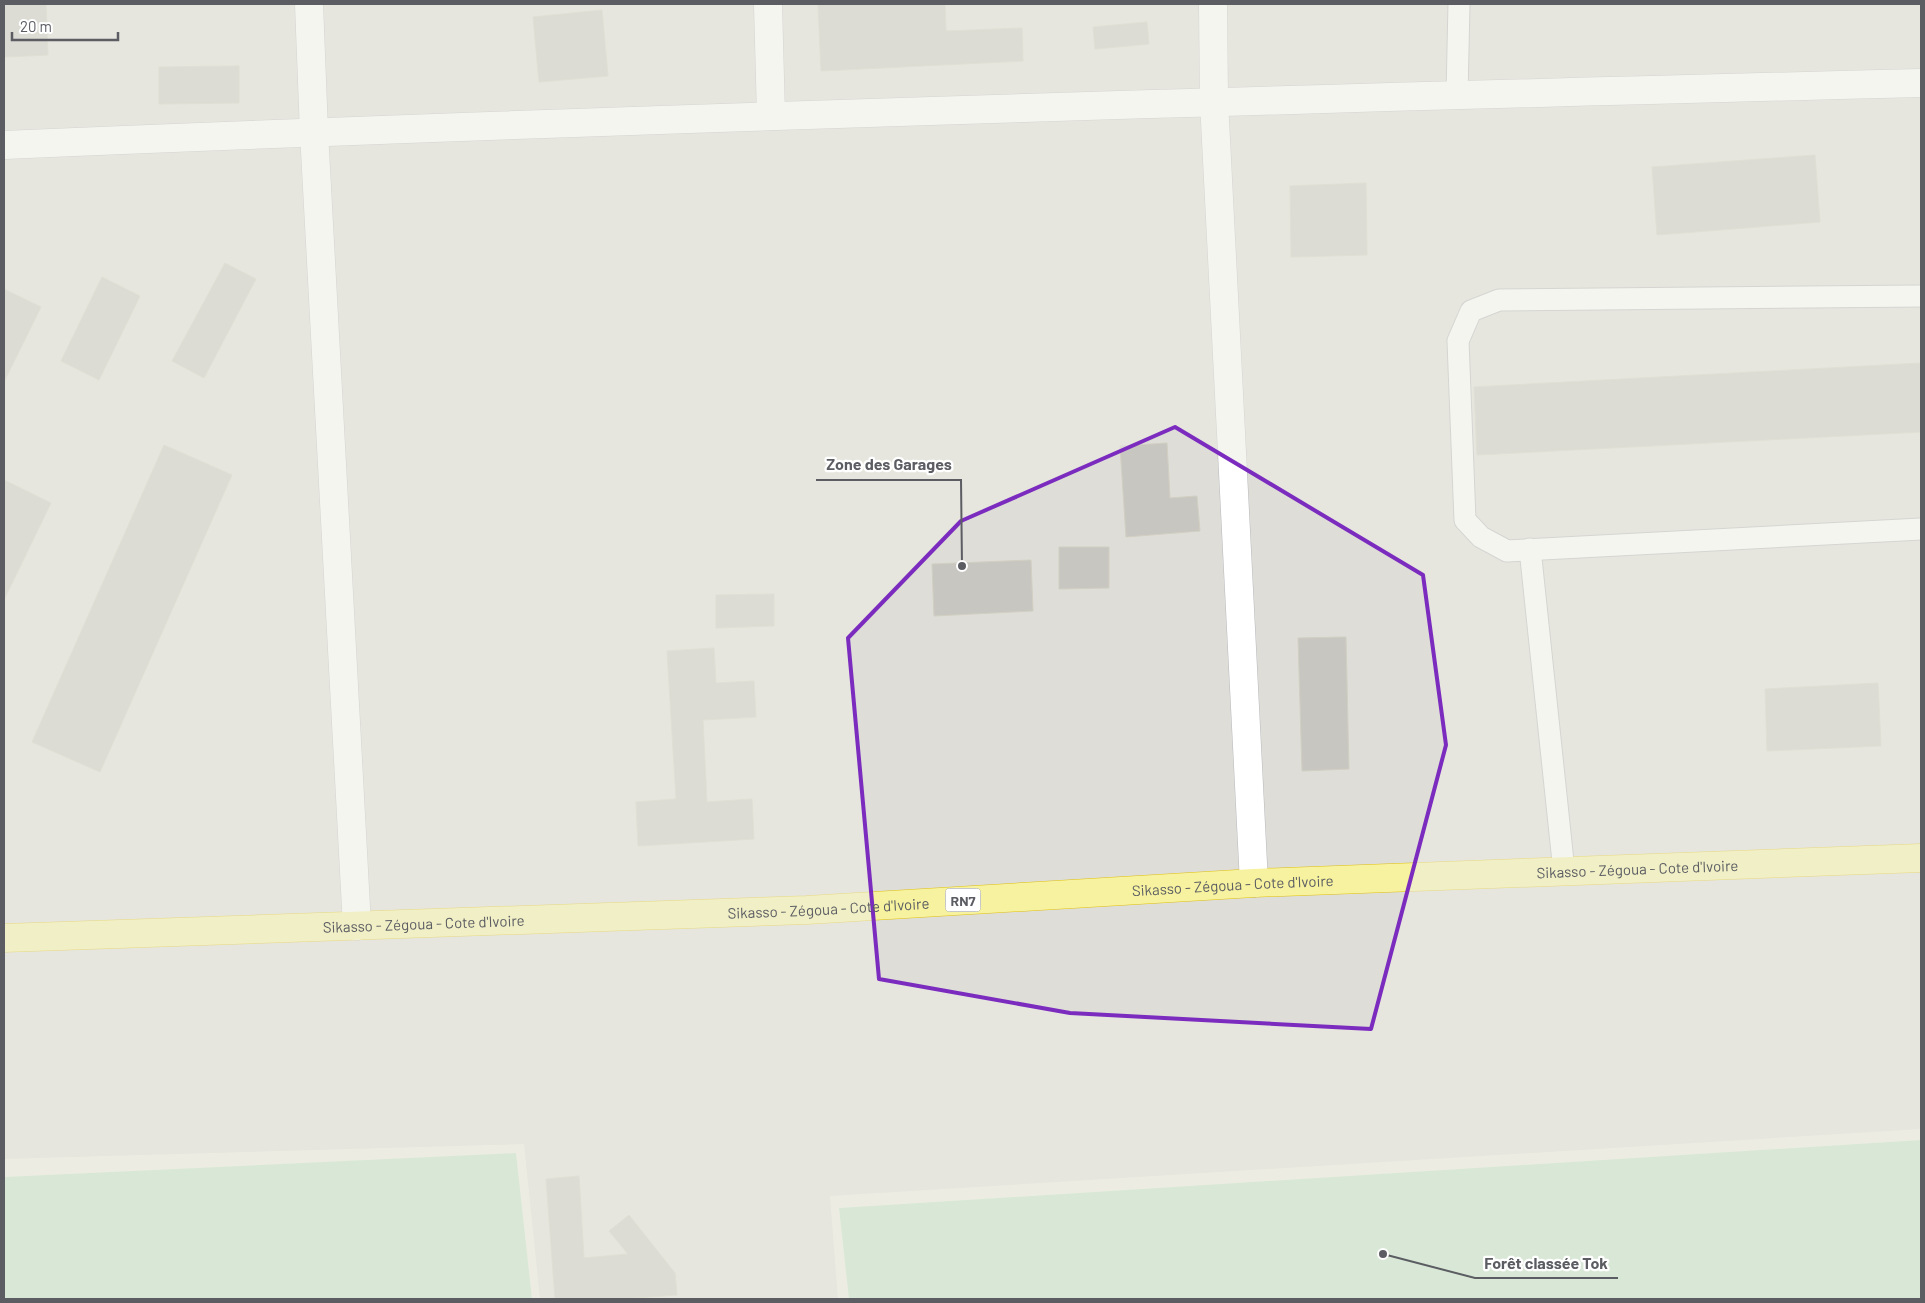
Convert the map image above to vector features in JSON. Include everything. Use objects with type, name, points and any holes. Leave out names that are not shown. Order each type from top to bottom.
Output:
[{"type":"highway","name":"Sikasso - Zégoua - Cote d'Ivoire","points":[[4,938],[807,910],[1254,883],[1921,858]]},
{"type":"street","points":[[309,4],[314,132],[357,926]]},
{"type":"street","points":[[768,4],[771,116]]},
{"type":"street","points":[[1213,4],[1214,101],[1254,883]]},
{"type":"street","points":[[4,145],[314,132],[1214,101],[1921,83]]},
{"type":"lane","points":[[1457,95],[1459,4]]},
{"type":"lane","points":[[1921,296],[1499,300],[1470,311],[1458,341],[1465,520],[1481,537],[1507,551],[1921,529]]},
{"type":"lane","points":[[1530,549],[1564,871]]},
{"type":"highlighted area","points":[[1175,427],[1423,575],[1446,745],[1371,1029],[1070,1013],[879,979],[848,638],[961,521]]},
{"type":"shaded area","points":[[4,4],[1921,4],[1921,1129],[830,1196],[838,1299],[540,1299],[524,1144],[4,1159]]},
{"type":"green space","points":[[1921,1140],[1921,1299],[849,1299],[839,1208]]},
{"type":"green space","points":[[516,1153],[532,1299],[4,1299],[4,1177]]},
{"type":"building","points":[[4,4],[46,4],[48,55],[4,57]]},
{"type":"building","points":[[818,4],[945,4],[946,31],[1022,28],[1023,61],[821,71]]},
{"type":"building","points":[[602,10],[608,76],[539,82],[533,17]]},
{"type":"building","points":[[1147,22],[1149,44],[1095,49],[1093,27]]},
{"type":"building","points":[[239,66],[239,103],[159,104],[159,67]]},
{"type":"building","points":[[1815,155],[1820,222],[1657,235],[1652,167]]},
{"type":"building","points":[[1366,183],[1367,255],[1291,257],[1290,186]]},
{"type":"building","points":[[225,263],[256,279],[204,378],[172,361]]},
{"type":"building","points":[[102,277],[140,296],[99,380],[61,361]]},
{"type":"building","points":[[4,289],[41,307],[4,382]]},
{"type":"building","points":[[1921,363],[1921,432],[1477,455],[1474,387]]},
{"type":"building","points":[[1167,443],[1170,498],[1197,496],[1200,531],[1126,537],[1120,446]]},
{"type":"building","points":[[164,445],[232,475],[100,772],[32,742]]},
{"type":"building","points":[[4,480],[51,503],[4,600]]},
{"type":"building","points":[[1059,547],[1109,547],[1109,588],[1059,589]]},
{"type":"building","points":[[1031,560],[1033,611],[934,616],[932,564]]},
{"type":"building","points":[[774,594],[774,626],[716,628],[716,595]]},
{"type":"building","points":[[1346,637],[1349,769],[1302,771],[1298,638]]},
{"type":"building","points":[[714,648],[716,683],[754,681],[756,717],[703,720],[707,802],[752,799],[754,839],[638,846],[636,802],[676,799],[667,651]]},
{"type":"building","points":[[1878,683],[1881,746],[1767,751],[1765,689]]},
{"type":"building","points":[[579,1176],[584,1258],[628,1254],[609,1231],[629,1215],[675,1273],[677,1295],[622,1299],[555,1299],[546,1179]]},
{"type":"place","name":"Zone des Garages","points":[[962,566]]},
{"type":"place","name":"Forêt classée Tok","points":[[1383,1254]]}]
